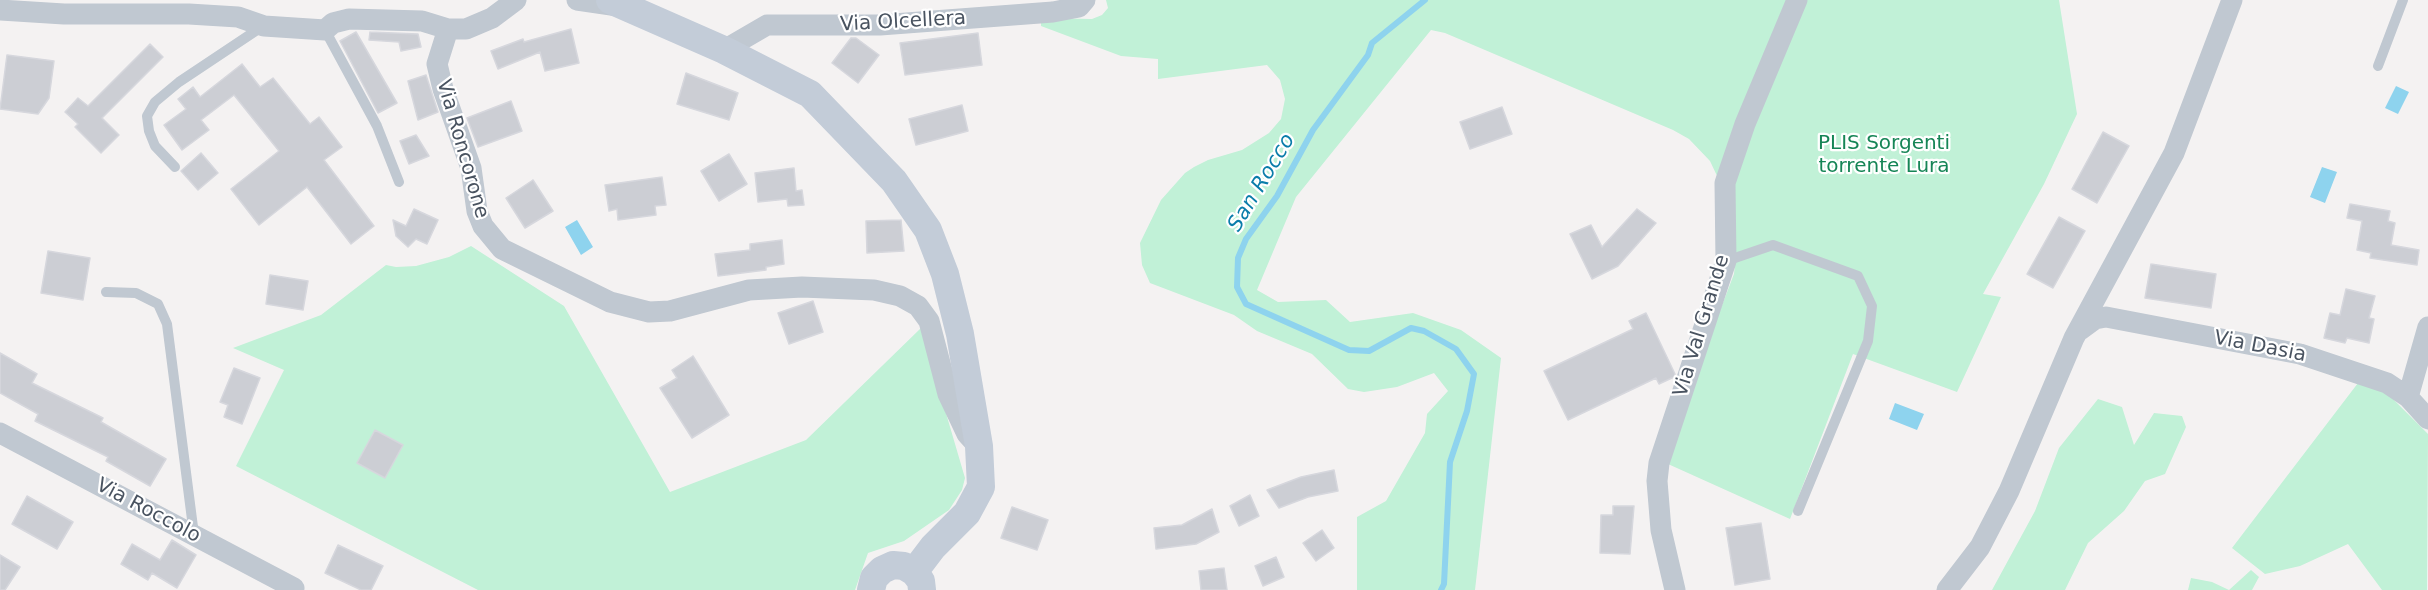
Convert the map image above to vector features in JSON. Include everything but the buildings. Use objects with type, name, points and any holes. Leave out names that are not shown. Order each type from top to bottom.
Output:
[{"type":"street","points":[[0,10],[64,14],[189,14],[238,18],[264,26],[325,30],[333,23],[349,20],[422,21],[448,29],[466,29],[484,21],[516,0]]},
{"type":"street","points":[[577,0],[618,3],[724,50],[810,94],[894,181],[928,230],[945,274],[955,314],[979,446],[981,487],[967,513],[933,547],[918,581],[904,566],[892,565],[882,570],[874,578],[871,590]]},
{"type":"street","name":"Via Olcellera","points":[[724,50],[767,25],[880,25],[1053,12],[1079,7],[1085,0]]},
{"type":"street","name":"Via Val Grande","points":[[1675,590],[1661,530],[1657,481],[1659,463],[1726,261],[1725,183],[1744,124],[1797,0]]},
{"type":"street","points":[[1947,590],[1980,547],[2000,510],[2080,331],[2174,153],[2232,0]]},
{"type":"street","name":"Via Roncorone","points":[[448,29],[438,64],[443,89],[471,168],[477,212],[483,226],[502,249],[610,302],[649,312],[670,311],[748,290],[802,287],[874,290],[900,296],[918,306],[929,321],[948,394],[967,434],[979,446]]},
{"type":"street","name":"Via Dasia","points":[[2080,331],[2095,319],[2106,317],[2289,352],[2332,363],[2387,383],[2408,397],[2428,419]]},
{"type":"street","points":[[2408,397],[2428,327]]},
{"type":"street","name":"Via Roccolo","points":[[0,433],[294,588],[293,590]]},
{"type":"lane","points":[[2378,66],[2403,0]]},
{"type":"lane","points":[[175,167],[155,146],[149,131],[147,116],[155,102],[179,82],[264,26]]},
{"type":"lane","points":[[325,30],[377,126],[399,182]]},
{"type":"lane","points":[[1726,261],[1773,244],[1857,276],[1872,306],[1868,341],[1798,511]]},
{"type":"lane","points":[[106,292],[136,292],[158,304],[167,324],[194,535]]},
{"type":"green space","name":"PLIS Sorgenti torrente Lura","points":[[1106,0],[2059,0],[2077,114],[2044,184],[1983,294],[2001,297],[1957,392],[1853,354],[1790,519],[1668,464],[1671,438],[1734,274],[1736,252],[1734,191],[1718,178],[1710,161],[1689,139],[1673,130],[1445,33],[1431,30],[1296,197],[1257,290],[1278,302],[1326,300],[1350,322],[1413,313],[1461,330],[1501,358],[1475,590],[1357,590],[1357,517],[1386,501],[1425,433],[1427,414],[1448,391],[1434,373],[1397,387],[1364,392],[1348,389],[1312,354],[1257,331],[1234,315],[1150,283],[1142,265],[1140,243],[1161,200],[1185,173],[1194,167],[1208,160],[1242,150],[1269,133],[1281,119],[1285,99],[1280,80],[1267,65],[1158,79],[1158,59],[1121,56],[1041,26],[1041,18],[1092,19],[1102,15],[1108,8]]},
{"type":"green space","points":[[471,246],[564,306],[670,492],[806,440],[921,328],[965,478],[962,490],[949,510],[904,541],[868,553],[855,590],[478,590],[236,466],[284,370],[233,348],[321,315],[386,265],[416,266],[449,257]]},
{"type":"green space","points":[[2358,383],[2387,393],[2428,434],[2427,590],[2382,590],[2348,544],[2300,566],[2265,574],[2232,548]]},
{"type":"green space","points":[[2098,399],[2122,407],[2134,445],[2154,413],[2182,416],[2186,427],[2165,474],[2145,481],[2124,511],[2088,543],[2065,590],[1992,590],[2035,511],[2059,448]]},
{"type":"green space","points":[[2251,570],[2259,577],[2252,590],[2229,590]]},
{"type":"green space","points":[[2191,578],[2212,582],[2229,590],[2188,590]]},
{"type":"water","points":[[2396,86],[2409,92],[2398,114],[2385,108]]},
{"type":"water","points":[[2322,167],[2337,172],[2325,203],[2310,197]]},
{"type":"water","points":[[577,220],[593,247],[581,255],[565,227]]},
{"type":"water","points":[[1895,403],[1924,414],[1917,430],[1889,419]]},
{"type":"waterway","name":"San Rocco","points":[[1425,0],[1372,43],[1368,55],[1313,130],[1277,196],[1246,239],[1238,258],[1237,287],[1246,304],[1349,350],[1369,351],[1411,328],[1424,331],[1456,349],[1474,374],[1467,411],[1450,462],[1444,584],[1441,590]]}]
